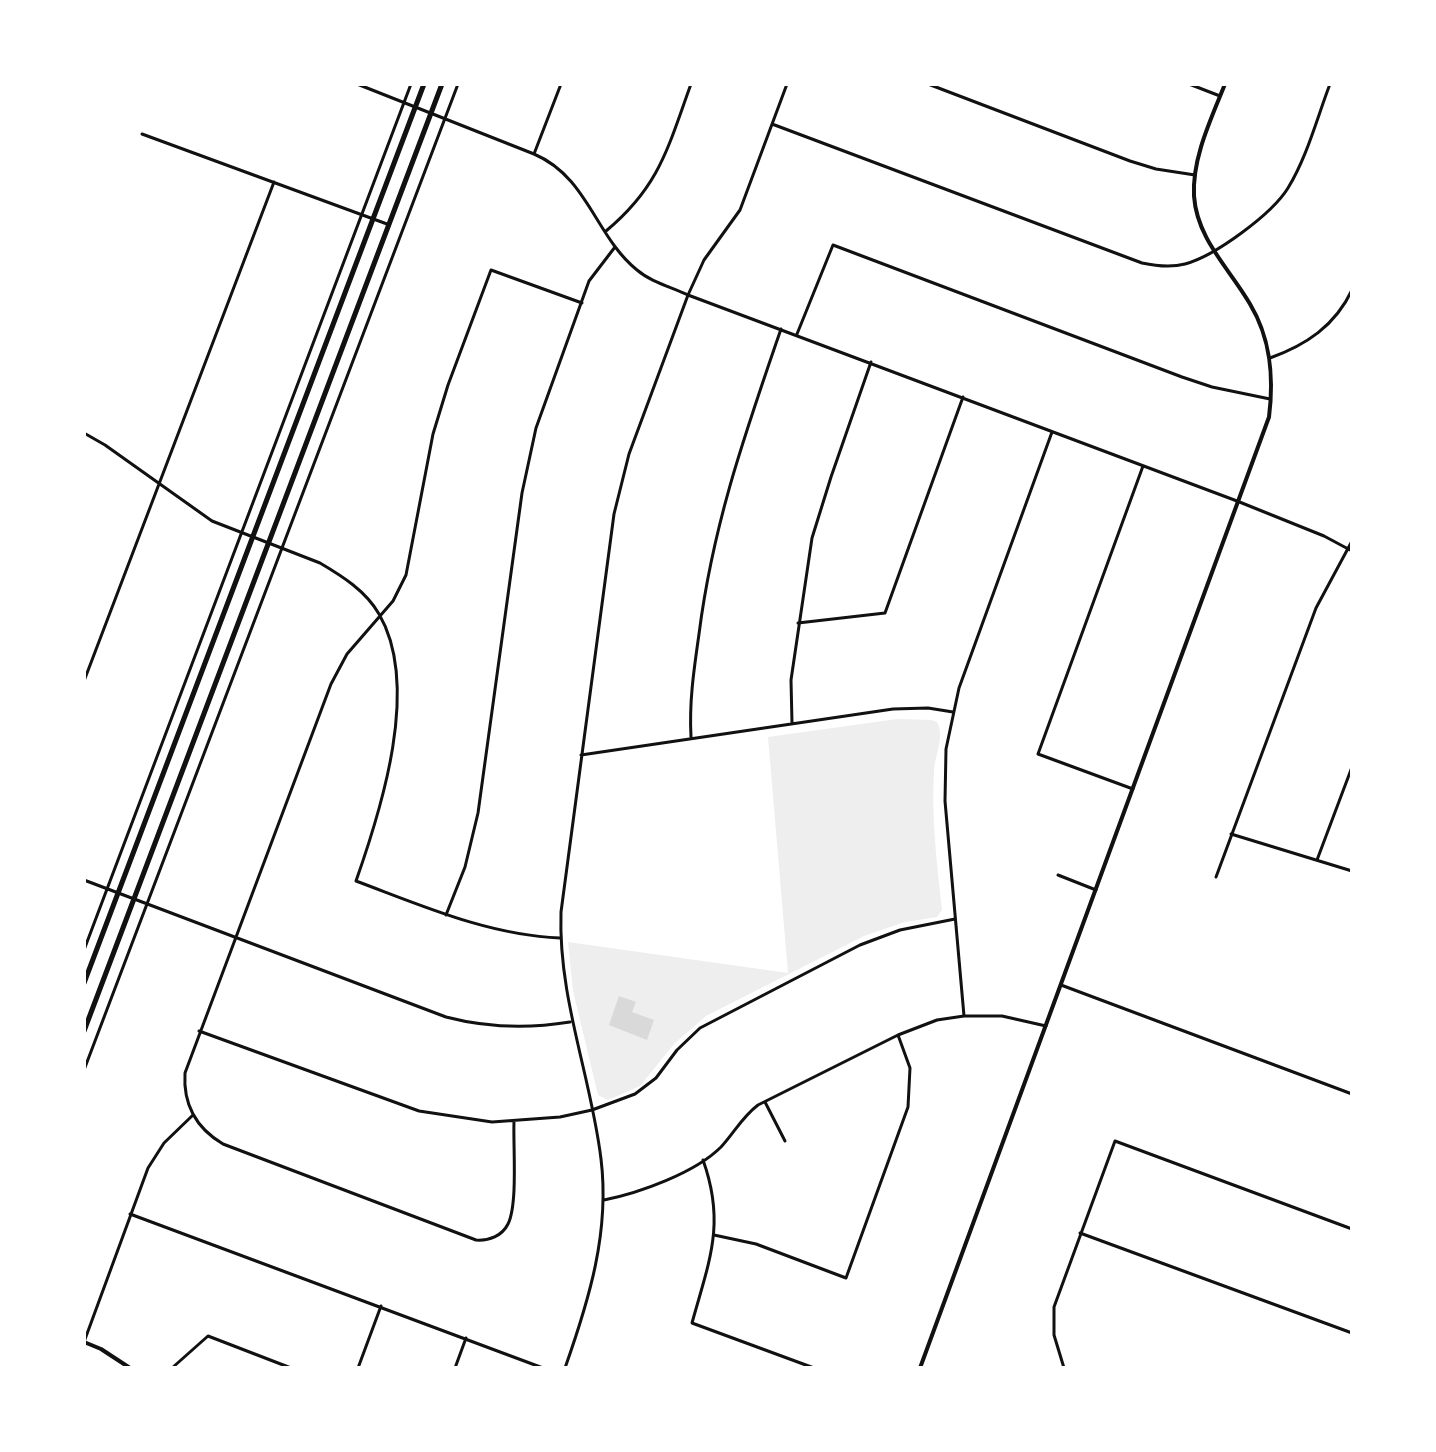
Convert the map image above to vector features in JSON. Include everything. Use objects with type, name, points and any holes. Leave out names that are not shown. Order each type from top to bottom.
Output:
[{"type":"main road","points":[[84,983],[424,84]]},
{"type":"main road","points":[[84,1031],[442,84]]},
{"type":"street","points":[[357,84],[557,166],[568,176],[616,246],[638,271],[688,295],[1237,501],[1324,536],[1350,550]]},
{"type":"street","points":[[84,950],[411,84]]},
{"type":"street","points":[[84,1070],[458,84]]},
{"type":"street","points":[[534,154],[561,84]]},
{"type":"street","points":[[606,231],[631,209],[653,179],[691,84]]},
{"type":"street","points":[[565,1368],[591,1293],[604,1200],[602,1160],[571,1021],[560,938],[608,551],[621,484],[639,425],[688,295],[704,260],[740,210],[787,84]]},
{"type":"street","points":[[928,84],[1130,161],[1195,175]]},
{"type":"street","points":[[1189,84],[1220,96]]},
{"type":"street","points":[[920,1368],[1264,434],[1271,399],[1270,358],[1257,316],[1213,251],[1197,213],[1195,175],[1225,84]]},
{"type":"street","points":[[772,124],[1142,263],[1170,266],[1184,264],[1213,251],[1262,218],[1283,197],[1296,172],[1330,84]]},
{"type":"street","points":[[142,134],[389,225]]},
{"type":"street","points":[[84,681],[274,182]]},
{"type":"street","points":[[797,334],[833,245],[1182,377],[1224,390],[1271,399]]},
{"type":"street","points":[[446,915],[465,867],[478,813],[528,461],[546,396],[582,303],[597,268],[616,246]]},
{"type":"street","points":[[514,1122],[511,1218],[499,1235],[483,1240],[223,1144],[204,1131],[193,1115],[186,1096],[185,1073],[331,684],[347,654],[380,617],[406,575],[433,434],[491,270],[582,303]]},
{"type":"street","points":[[1270,358],[1292,350],[1320,333],[1340,311],[1352,290]]},
{"type":"street","points":[[691,737],[691,694],[704,596],[718,523],[734,465],[781,328]]},
{"type":"street","points":[[792,723],[791,680],[807,566],[822,503],[871,362]]},
{"type":"street","points":[[798,623],[885,613],[963,397]]},
{"type":"street","points":[[964,1016],[945,786],[946,749],[964,672],[1052,432]]},
{"type":"street","points":[[84,433],[212,521],[336,572],[358,590],[380,617],[394,660],[394,743],[384,796],[356,881],[499,931],[560,938]]},
{"type":"street","points":[[1133,789],[1038,754],[1143,466]]},
{"type":"street","points":[[1216,877],[1316,608],[1350,550],[1352,541]]},
{"type":"street","points":[[581,755],[893,709],[928,708],[953,712]]},
{"type":"street","points":[[1317,860],[1352,767]]},
{"type":"street","points":[[1231,834],[1352,871]]},
{"type":"street","points":[[1058,875],[1096,890]]},
{"type":"street","points":[[84,880],[446,1017],[510,1028],[571,1021]]},
{"type":"street","points":[[199,1031],[419,1111],[469,1121],[514,1122],[560,1117],[621,1100],[646,1087],[687,1038],[712,1020],[860,945],[900,930],[955,919]]},
{"type":"street","points":[[1061,985],[1352,1094]]},
{"type":"street","points":[[604,1200],[644,1190],[703,1160],[722,1146],[748,1113],[765,1102],[898,1035],[937,1020],[964,1016],[1002,1016],[1046,1026]]},
{"type":"street","points":[[714,1235],[756,1244],[846,1278],[911,1093],[910,1068],[898,1035]]},
{"type":"street","points":[[765,1102],[785,1141]]},
{"type":"street","points":[[130,1368],[84,1342],[130,1214],[155,1155],[173,1132],[193,1115]]},
{"type":"street","points":[[1064,1368],[1054,1335],[1054,1307],[1115,1141],[1352,1229]]},
{"type":"street","points":[[703,1160],[714,1198],[714,1235],[692,1323],[814,1368]]},
{"type":"street","points":[[130,1214],[543,1368]]},
{"type":"street","points":[[1080,1233],[1352,1333]]},
{"type":"street","points":[[358,1368],[381,1306]]},
{"type":"street","points":[[172,1368],[208,1336],[291,1368]]},
{"type":"street","points":[[455,1368],[466,1338]]},
{"type":"shaded area","points":[[897,719],[931,720],[937,722],[939,727],[933,788],[942,910],[937,917],[905,922],[864,936],[706,1016],[674,1044],[640,1086],[608,1100],[598,1095],[573,991],[568,942],[788,973],[768,737]]},
{"type":"shaded area","points":[[619,996],[636,1002],[632,1012],[654,1020],[647,1040],[609,1025]]}]
